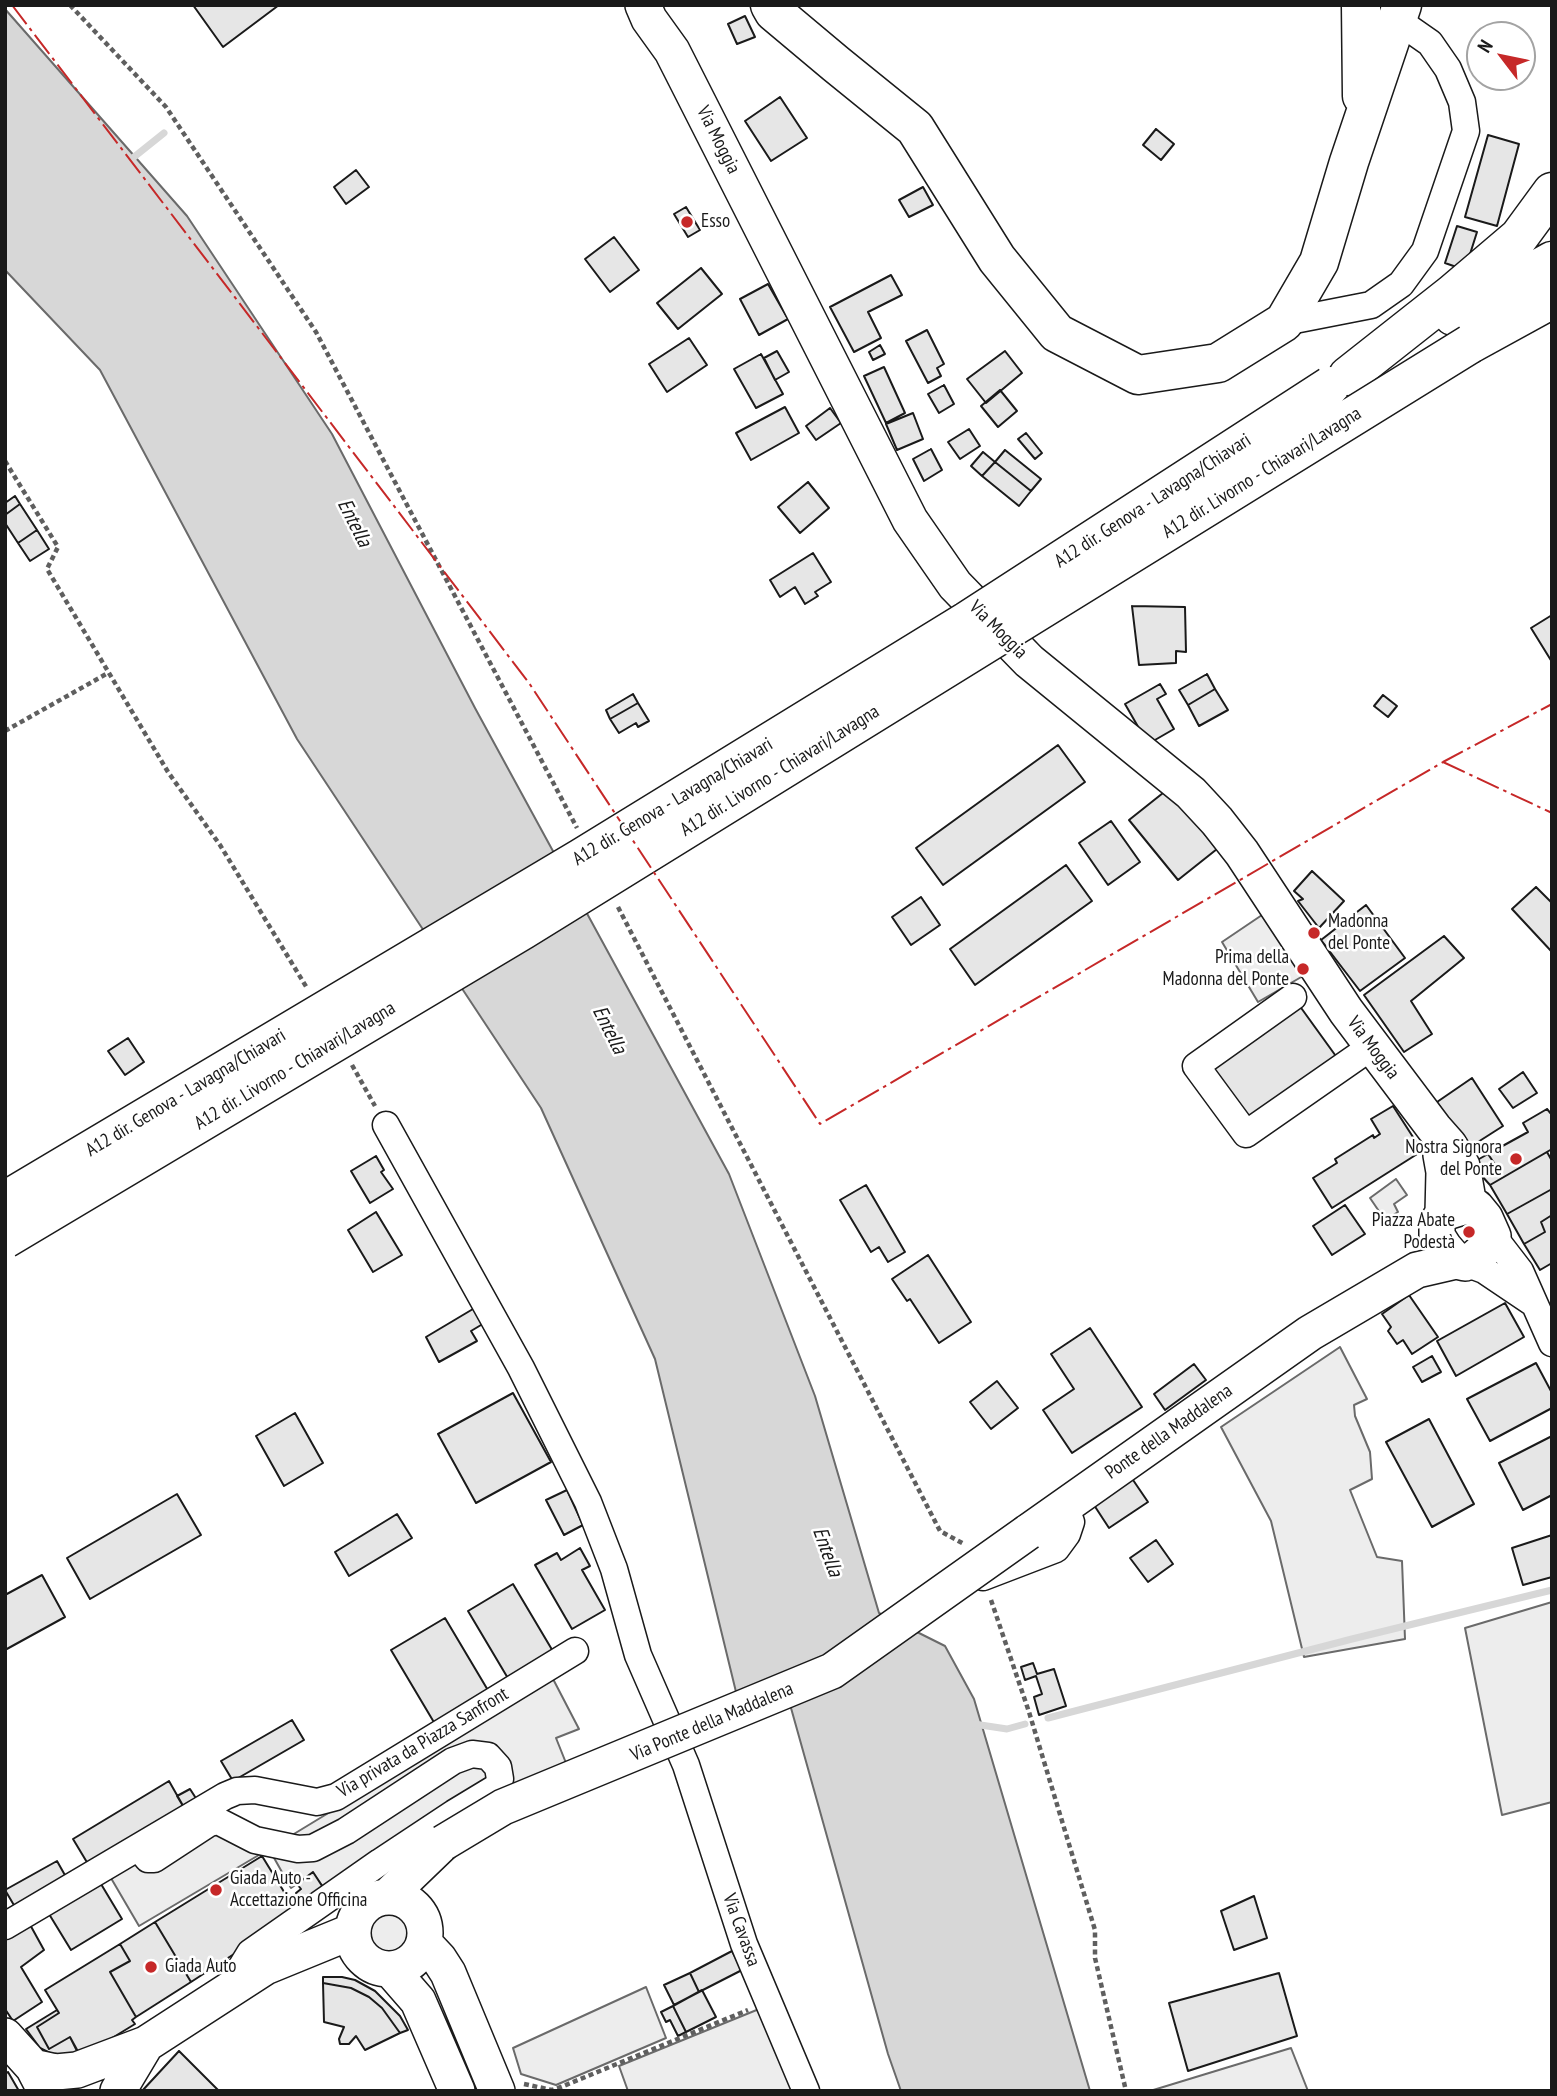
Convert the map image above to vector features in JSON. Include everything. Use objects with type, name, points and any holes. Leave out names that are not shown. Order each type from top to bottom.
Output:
[{"type":"highway","points":[[770,5],[774,12],[915,128],[997,259],[1057,333],[1138,375],[1218,363],[1284,322],[1319,262],[1362,123],[1400,13]]},
{"type":"highway","points":[[1361,5],[1362,123]]},
{"type":"highway","points":[[1339,381],[1452,295],[1519,237],[1552,192]]},
{"type":"highway","points":[[1339,381],[1552,261]]},
{"type":"highway","name":"A12 dir. Livorno - Chiavari/Lavagna","points":[[5,1239],[523,930],[1470,344],[1547,303]]},
{"type":"highway","name":"A12 dir. Genova - Lavagna/Chiavari","points":[[5,1201],[582,858],[896,665],[1339,381]]},
{"type":"main road","name":"Via Moggia","points":[[643,5],[649,19],[672,51],[910,520],[955,585],[1029,661],[1191,793],[1242,853],[1371,1047],[1449,1145],[1462,1166],[1450,1214],[1437,1236],[1444,1247],[1461,1262]]},
{"type":"main road","name":"Via Moggia","points":[[659,5],[672,51]]},
{"type":"main road","name":"Via Moggia","points":[[1450,1214],[1476,1206],[1485,1218],[1493,1237]]},
{"type":"main road","name":"Ponte della Maddalena","points":[[1310,1332],[1384,1274],[1450,1214]]},
{"type":"main road","points":[[1461,1262],[1475,1258],[1493,1237]]},
{"type":"main road","name":"Ponte della Maddalena","points":[[1028,1532],[1310,1332],[1417,1270],[1461,1262]]},
{"type":"main road","name":"Via Ponte della Maddalena","points":[[388,1896],[443,1843],[503,1807],[832,1671],[1028,1532]]},
{"type":"main road","points":[[388,1896],[410,1903],[418,1910],[426,1932],[420,1954],[412,1962],[391,1970],[368,1963],[359,1954],[353,1931],[360,1910],[378,1898],[388,1896]]},
{"type":"main road","points":[[5,2036],[39,2079],[56,2072],[77,2070],[146,2044],[265,1967],[353,1931]]},
{"type":"main road","points":[[424,1943],[439,1959],[507,2088]]},
{"type":"main road","points":[[391,1970],[418,2001],[457,2091]]},
{"type":"main road","points":[[118,2091],[146,2044]]},
{"type":"street","points":[[1284,322],[1371,305],[1401,284],[1424,251],[1466,131],[1462,102],[1448,69],[1430,43],[1400,13]]},
{"type":"street","points":[[1293,998],[1196,1066],[1246,1134],[1371,1047]]},
{"type":"street","name":"Via Cavassa","points":[[386,1125],[521,1368],[587,1502],[614,1569],[638,1655],[686,1765],[744,1944],[806,2091]]},
{"type":"street","name":"Via Moggia","points":[[1493,1237],[1520,1271],[1544,1321]]},
{"type":"street","name":"Via Moggia","points":[[1461,1262],[1484,1270],[1544,1321]]},
{"type":"street","points":[[983,1577],[1056,1549],[1067,1534],[1071,1522],[1065,1506]]},
{"type":"street","name":"Via privata da Piazza Sanfront","points":[[5,1926],[237,1791],[255,1790],[317,1802],[336,1797],[575,1651]]},
{"type":"street","points":[[139,1848],[148,1859],[154,1858],[209,1823],[218,1822],[255,1840],[298,1849],[313,1848],[346,1831],[453,1761],[472,1754],[488,1756],[498,1767],[500,1779],[497,1787],[401,1848],[250,1954],[239,1970],[234,1987]]},
{"type":"path","points":[[70,5],[166,107],[316,332],[577,829]]},
{"type":"path","points":[[5,461],[58,547],[47,569],[168,772],[220,845],[309,993]]},
{"type":"path","points":[[5,731],[108,672]]},
{"type":"path","points":[[618,907],[940,1531],[974,1549],[1029,1712],[1095,1930],[1095,1958],[1126,2091]]},
{"type":"path","points":[[351,1065],[386,1125]]},
{"type":"path","points":[[507,2088],[531,2084],[552,2090],[768,2002]]},
{"type":"shaded area","points":[[1262,915],[1303,976],[1258,1002],[1222,942]]},
{"type":"shaded area","points":[[1396,1179],[1407,1195],[1394,1204],[1398,1212],[1385,1220],[1370,1198]]},
{"type":"shaded area","points":[[1340,1347],[1367,1399],[1354,1405],[1355,1416],[1370,1452],[1372,1479],[1350,1490],[1377,1557],[1402,1561],[1405,1639],[1304,1657],[1271,1521],[1221,1427]]},
{"type":"shaded area","points":[[1552,1602],[1552,1802],[1502,1815],[1465,1628]]},
{"type":"shaded area","points":[[552,1677],[579,1729],[556,1738],[568,1768],[326,1891],[313,1873],[291,1888],[269,1849],[139,1926],[108,1873],[216,1809],[284,1840]]},
{"type":"shaded area","points":[[389,1909],[406,1916],[413,1933],[406,1950],[389,1957],[372,1950],[365,1933],[372,1916]]},
{"type":"shaded area","points":[[646,1987],[666,2038],[556,2085],[521,2074],[513,2048]]},
{"type":"shaded area","points":[[764,2007],[795,2091],[628,2091],[619,2066]]},
{"type":"shaded area","points":[[1291,2048],[1308,2091],[1150,2091]]},
{"type":"water","name":"Entella","points":[[5,9],[187,216],[332,434],[475,708],[729,1174],[815,1396],[879,1613],[945,1646],[974,1699],[1090,2091],[901,2091],[888,2054],[784,1683],[737,1696],[655,1359],[541,1108],[297,739],[100,370],[5,270]]},
{"type":"building","points":[[193,5],[279,5],[223,47]]},
{"type":"building","points":[[745,16],[755,37],[737,44],[728,24]]},
{"type":"building","points":[[780,97],[807,138],[771,161],[745,121]]},
{"type":"building","points":[[1156,129],[1174,144],[1161,160],[1143,145]]},
{"type":"building","points":[[1488,135],[1519,144],[1497,226],[1465,217]]},
{"type":"building","points":[[356,170],[369,187],[346,204],[334,187]]},
{"type":"building","points":[[923,187],[933,205],[909,217],[899,200]]},
{"type":"building","name":"Esso","points":[[686,207],[700,230],[688,237],[674,214]]},
{"type":"building","points":[[1457,226],[1477,232],[1465,270],[1445,263]]},
{"type":"building","points":[[614,237],[639,270],[610,292],[585,259]]},
{"type":"building","points":[[701,268],[722,294],[678,329],[657,303]]},
{"type":"building","points":[[891,275],[902,295],[868,312],[881,338],[854,352],[830,307]]},
{"type":"building","points":[[768,284],[788,319],[759,335],[740,299]]},
{"type":"building","points":[[927,330],[944,364],[937,368],[941,376],[928,383],[906,341]]},
{"type":"building","points":[[689,338],[707,365],[667,392],[649,364]]},
{"type":"building","points":[[880,345],[885,354],[873,360],[869,352]]},
{"type":"building","points":[[777,351],[789,372],[775,380],[764,358]]},
{"type":"building","points":[[1005,351],[1022,373],[986,403],[967,379]]},
{"type":"building","points":[[761,354],[783,394],[756,408],[734,369]]},
{"type":"building","points":[[884,367],[905,413],[886,423],[864,376]]},
{"type":"building","points":[[944,385],[954,404],[939,413],[928,394]]},
{"type":"building","points":[[1000,390],[1017,411],[998,427],[981,406]]},
{"type":"building","points":[[785,407],[799,433],[751,460],[736,433]]},
{"type":"building","points":[[830,408],[841,423],[816,440],[806,426]]},
{"type":"building","points":[[913,413],[923,439],[897,450],[886,424]]},
{"type":"building","points":[[969,429],[980,446],[960,459],[948,442]]},
{"type":"building","points":[[1026,433],[1042,453],[1035,459],[1018,439]]},
{"type":"building","points":[[931,449],[942,470],[924,481],[913,459]]},
{"type":"building","points":[[1005,450],[1041,479],[1031,491],[995,462]]},
{"type":"building","points":[[983,452],[995,462],[982,476],[971,466]]},
{"type":"building","points":[[995,462],[1031,491],[1019,506],[982,476]]},
{"type":"building","points":[[808,482],[829,508],[800,533],[778,507]]},
{"type":"building","points":[[15,496],[20,504],[5,515],[5,503]]},
{"type":"building","points":[[20,504],[37,530],[18,543],[5,523],[5,515]]},
{"type":"building","points":[[37,530],[49,549],[30,561],[18,543]]},
{"type":"building","points":[[813,553],[831,582],[815,592],[818,596],[805,604],[795,587],[780,597],[770,580]]},
{"type":"building","points":[[1132,606],[1185,607],[1186,652],[1176,651],[1176,663],[1139,665]]},
{"type":"building","points":[[1552,615],[1552,662],[1531,628]]},
{"type":"building","points":[[1207,674],[1215,689],[1188,705],[1179,690]]},
{"type":"building","points":[[1160,684],[1166,694],[1157,699],[1174,729],[1148,744],[1125,704]]},
{"type":"building","points":[[1215,689],[1228,710],[1199,726],[1188,705]]},
{"type":"building","points":[[633,694],[638,703],[610,719],[606,710]]},
{"type":"building","points":[[1383,695],[1397,706],[1388,717],[1374,706]]},
{"type":"building","points":[[638,703],[649,721],[638,727],[636,723],[619,733],[610,719]]},
{"type":"building","points":[[1058,745],[1085,782],[943,885],[916,848]]},
{"type":"building","points":[[1168,789],[1217,849],[1178,880],[1129,820]]},
{"type":"building","points":[[1111,821],[1140,862],[1108,885],[1079,843]]},
{"type":"building","points":[[1066,865],[1092,901],[975,985],[950,949]]},
{"type":"building","points":[[1312,871],[1344,901],[1319,928],[1298,901],[1303,899],[1294,891]]},
{"type":"building","points":[[1536,887],[1552,903],[1552,952],[1512,909]]},
{"type":"building","points":[[921,897],[940,925],[911,945],[892,917]]},
{"type":"building","points":[[1366,905],[1405,958],[1360,991],[1321,940]]},
{"type":"building","points":[[1444,936],[1464,958],[1411,1001],[1432,1034],[1404,1052],[1364,995]]},
{"type":"building","points":[[1299,1005],[1338,1059],[1247,1124],[1208,1071]]},
{"type":"building","points":[[128,1038],[144,1062],[125,1075],[108,1051]]},
{"type":"building","points":[[1523,1072],[1537,1093],[1513,1108],[1499,1089]]},
{"type":"building","points":[[1472,1078],[1503,1126],[1467,1149],[1437,1102]]},
{"type":"building","points":[[1393,1106],[1422,1151],[1332,1208],[1313,1178],[1337,1163],[1335,1159],[1373,1135],[1374,1138],[1380,1134],[1371,1119]]},
{"type":"building","points":[[1547,1109],[1552,1115],[1552,1149],[1490,1185],[1481,1175],[1496,1166],[1488,1154],[1528,1132],[1523,1123]]},
{"type":"building","points":[[1547,1152],[1552,1161],[1552,1189],[1507,1214],[1490,1185]]},
{"type":"building","points":[[1488,1154],[1496,1166],[1481,1175],[1472,1163]]},
{"type":"building","points":[[376,1156],[384,1170],[381,1172],[393,1189],[370,1203],[351,1171]]},
{"type":"building","points":[[866,1185],[905,1252],[888,1262],[879,1247],[871,1252],[840,1200]]},
{"type":"building","points":[[1552,1189],[1552,1215],[1541,1222],[1545,1232],[1524,1244],[1507,1214]]},
{"type":"building","points":[[1345,1205],[1365,1234],[1332,1255],[1313,1226]]},
{"type":"building","points":[[376,1212],[402,1255],[373,1272],[348,1230]]},
{"type":"building","points":[[1552,1215],[1552,1263],[1540,1270],[1524,1244],[1545,1232],[1541,1222]]},
{"type":"building","points":[[928,1255],[971,1322],[939,1343],[910,1299],[907,1301],[892,1279]]},
{"type":"building","points":[[1409,1295],[1438,1337],[1412,1354],[1403,1340],[1397,1344],[1388,1331],[1391,1327],[1382,1314]]},
{"type":"building","points":[[1505,1303],[1524,1337],[1456,1376],[1437,1341]]},
{"type":"building","points":[[478,1306],[486,1322],[471,1331],[477,1341],[439,1362],[426,1337]]},
{"type":"building","points":[[1090,1328],[1142,1407],[1072,1453],[1043,1410],[1074,1389],[1051,1354]]},
{"type":"building","points":[[1432,1356],[1441,1372],[1422,1382],[1413,1367]]},
{"type":"building","points":[[1536,1363],[1552,1393],[1552,1408],[1490,1441],[1467,1399]]},
{"type":"building","points":[[1194,1364],[1206,1380],[1165,1410],[1154,1394]]},
{"type":"building","points":[[997,1381],[1018,1408],[991,1429],[970,1402]]},
{"type":"building","points":[[513,1393],[551,1462],[476,1503],[438,1434]]},
{"type":"building","points":[[295,1413],[323,1463],[284,1486],[256,1436]]},
{"type":"building","points":[[1429,1419],[1474,1504],[1432,1527],[1386,1442]]},
{"type":"building","points":[[1552,1436],[1552,1495],[1523,1510],[1499,1463]]},
{"type":"building","points":[[1131,1477],[1148,1502],[1109,1528],[1092,1502]]},
{"type":"building","points":[[567,1490],[583,1525],[564,1535],[546,1500]]},
{"type":"building","points":[[177,1494],[201,1535],[90,1599],[67,1558]]},
{"type":"building","points":[[397,1514],[412,1538],[349,1576],[335,1552]]},
{"type":"building","points":[[1552,1535],[1552,1577],[1523,1585],[1512,1548]]},
{"type":"building","points":[[1156,1540],[1173,1564],[1148,1582],[1130,1558]]},
{"type":"building","points":[[580,1548],[590,1566],[582,1570],[605,1610],[572,1629],[535,1565],[557,1553],[561,1560]]},
{"type":"building","points":[[42,1575],[65,1617],[5,1650],[5,1595]]},
{"type":"building","points":[[513,1584],[554,1653],[509,1680],[468,1611]]},
{"type":"building","points":[[445,1618],[489,1692],[435,1724],[391,1650]]},
{"type":"building","points":[[1033,1663],[1037,1674],[1054,1669],[1066,1706],[1039,1715],[1034,1697],[1042,1694],[1036,1676],[1025,1680],[1021,1667]]},
{"type":"building","points":[[292,1720],[304,1740],[233,1781],[221,1761]]},
{"type":"building","points":[[169,1781],[186,1811],[91,1869],[73,1839]]},
{"type":"building","points":[[190,1789],[199,1803],[186,1811],[177,1796]]},
{"type":"building","points":[[262,1856],[297,1913],[191,1982],[155,1922]]},
{"type":"building","points":[[57,1861],[66,1877],[18,1912],[5,1890]]},
{"type":"building","points":[[313,1872],[326,1892],[306,1906],[296,1893],[301,1889],[297,1884]]},
{"type":"building","points":[[101,1884],[122,1919],[71,1950],[49,1914]]},
{"type":"building","points":[[1254,1896],[1267,1938],[1234,1950],[1221,1911]]},
{"type":"building","points":[[28,1921],[44,1950],[21,1967],[42,2002],[13,2021],[5,2009],[5,1934]]},
{"type":"building","name":"Giada Auto","points":[[155,1922],[191,1982],[136,2017],[110,1972],[130,1961],[120,1944]]},
{"type":"building","points":[[120,1944],[130,1961],[110,1972],[136,2017],[132,2020],[135,2024],[81,2057],[70,2037],[49,2049],[37,2027],[59,2013],[45,1990]]},
{"type":"building","points":[[732,1951],[742,1970],[699,1992],[690,1973]]},
{"type":"building","points":[[690,1973],[699,1992],[674,2005],[664,1985]]},
{"type":"building","points":[[1279,1973],[1297,2036],[1188,2071],[1169,2003]]},
{"type":"building","points":[[323,1977],[355,1980],[375,1991],[400,2016],[408,2030],[400,2033],[382,2008],[369,1997],[351,1988],[323,1983]]},
{"type":"building","points":[[323,1983],[351,1988],[369,1997],[382,2008],[400,2033],[365,2050],[356,2036],[349,2044],[340,2044],[339,2039],[344,2027],[324,2022]]},
{"type":"building","points":[[702,1990],[716,2017],[686,2032],[673,2006]]},
{"type":"building","points":[[673,2006],[686,2032],[678,2036],[670,2020],[666,2022],[661,2012]]},
{"type":"building","points":[[57,2010],[59,2013],[37,2027],[49,2049],[70,2037],[77,2051],[70,2055],[54,2055],[40,2048],[26,2029]]},
{"type":"building","points":[[179,2051],[219,2091],[142,2091]]},
{"type":"building","points":[[8,2072],[19,2091],[5,2091],[5,2074]]},
{"type":"waterway","points":[[129,161],[164,133]]},
{"type":"waterway","points":[[1048,1718],[1552,1590]]},
{"type":"waterway","points":[[974,1724],[1007,1729],[1025,1724]]},
{"type":"power","points":[[12,5],[529,683],[820,1124],[1443,762],[1552,704]]},
{"type":"power","points":[[1443,762],[1552,813]]},
{"type":"place","name":"Esso","points":[[687,222]]},
{"type":"place","name":"Madonna del Ponte","points":[[1314,933]]},
{"type":"place","name":"Prima della Madonna del Ponte","points":[[1303,969]]},
{"type":"place","name":"Nostra Signora del Ponte","points":[[1516,1159]]},
{"type":"place","name":"Piazza Abate Podestà","points":[[1469,1232]]},
{"type":"place","name":"Giada Auto - Accettazione Officina","points":[[216,1890]]},
{"type":"place","name":"Giada Auto","points":[[151,1967]]}]
